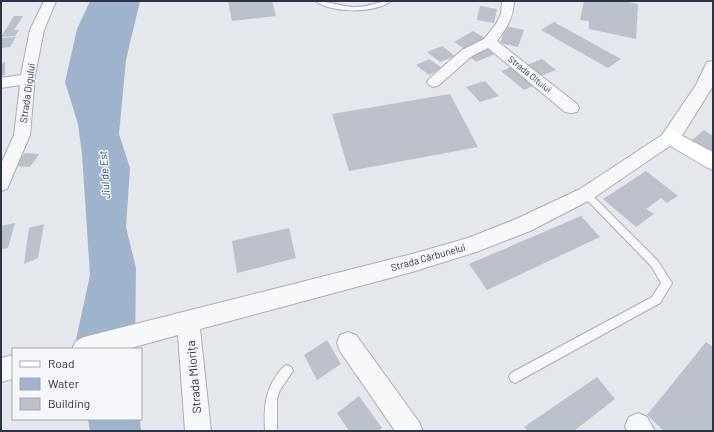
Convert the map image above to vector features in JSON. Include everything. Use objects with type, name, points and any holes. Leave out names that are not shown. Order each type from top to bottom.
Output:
[{"type":"main road","points":[[671,137],[713,162]]},
{"type":"street","name":"Strada Digului","points":[[1,184],[6,161],[22,135],[28,78],[37,30],[50,1]]},
{"type":"street","points":[[434,82],[467,53],[489,42],[502,25],[507,14],[508,1]]},
{"type":"street","name":"Strada Oltului","points":[[489,42],[571,108]]},
{"type":"street","name":"Strada Cărbunelui","points":[[88,348],[412,263],[469,246],[523,225],[586,194],[671,137],[709,89],[713,66]]},
{"type":"street","points":[[1,83],[28,78]]},
{"type":"street","name":"Strada Miorița","points":[[188,322],[200,428]]},
{"type":"street","points":[[348,343],[410,431]]},
{"type":"street","points":[[1,370],[12,367]]},
{"type":"lane","points":[[318,1],[343,8],[364,10],[388,1]]},
{"type":"lane","points":[[515,377],[656,300],[667,283],[655,264],[586,194]]},
{"type":"lane","points":[[271,431],[269,405],[275,386],[287,371]]},
{"type":"water","name":"Jiul de Est","points":[[90,1],[140,1],[126,60],[119,134],[130,168],[126,227],[136,268],[135,348],[74,348],[90,275],[82,154],[78,124],[65,82],[77,29]]},
{"type":"water","points":[[88,420],[140,420],[141,431],[90,431]]},
{"type":"building","points":[[228,1],[272,1],[276,16],[232,21]]},
{"type":"building","points":[[584,1],[622,1],[638,4],[636,39],[589,29],[589,21],[580,20]]},
{"type":"building","points":[[480,6],[497,9],[494,23],[477,20]]},
{"type":"building","points":[[14,16],[23,16],[14,30],[19,30],[15,36],[1,37]]},
{"type":"building","points":[[554,22],[621,59],[608,68],[541,30]]},
{"type":"building","points":[[506,26],[524,30],[518,47],[500,43]]},
{"type":"building","points":[[473,31],[485,38],[465,49],[454,42]]},
{"type":"building","points":[[16,37],[10,47],[1,48],[1,38]]},
{"type":"building","points":[[442,46],[455,56],[440,62],[427,52]]},
{"type":"building","points":[[490,48],[497,53],[476,62],[469,56]]},
{"type":"building","points":[[429,59],[442,68],[429,75],[416,65]]},
{"type":"building","points":[[542,59],[556,70],[538,77],[524,66]]},
{"type":"building","points":[[5,62],[5,75],[1,76],[1,64]]},
{"type":"building","points":[[515,66],[537,84],[524,90],[501,71]]},
{"type":"building","points":[[485,81],[499,96],[480,102],[466,87]]},
{"type":"building","points":[[450,94],[478,147],[349,171],[332,114]]},
{"type":"building","points":[[704,130],[713,136],[713,154],[691,141]]},
{"type":"building","points":[[25,153],[39,154],[30,167],[15,166]]},
{"type":"building","points":[[646,171],[678,196],[667,203],[661,198],[646,209],[654,214],[636,227],[603,199]]},
{"type":"building","points":[[581,216],[600,237],[487,290],[469,264]]},
{"type":"building","points":[[15,223],[8,248],[1,249],[1,226]]},
{"type":"building","points":[[44,224],[38,258],[24,264],[29,228]]},
{"type":"building","points":[[289,228],[296,258],[237,273],[232,241]]},
{"type":"building","points":[[327,340],[341,364],[317,380],[304,355]]},
{"type":"building","points":[[706,342],[713,347],[713,431],[664,431],[647,415]]},
{"type":"building","points":[[597,377],[615,399],[574,431],[528,431],[524,427]]},
{"type":"building","points":[[359,396],[382,428],[378,431],[349,431],[337,413]]}]
